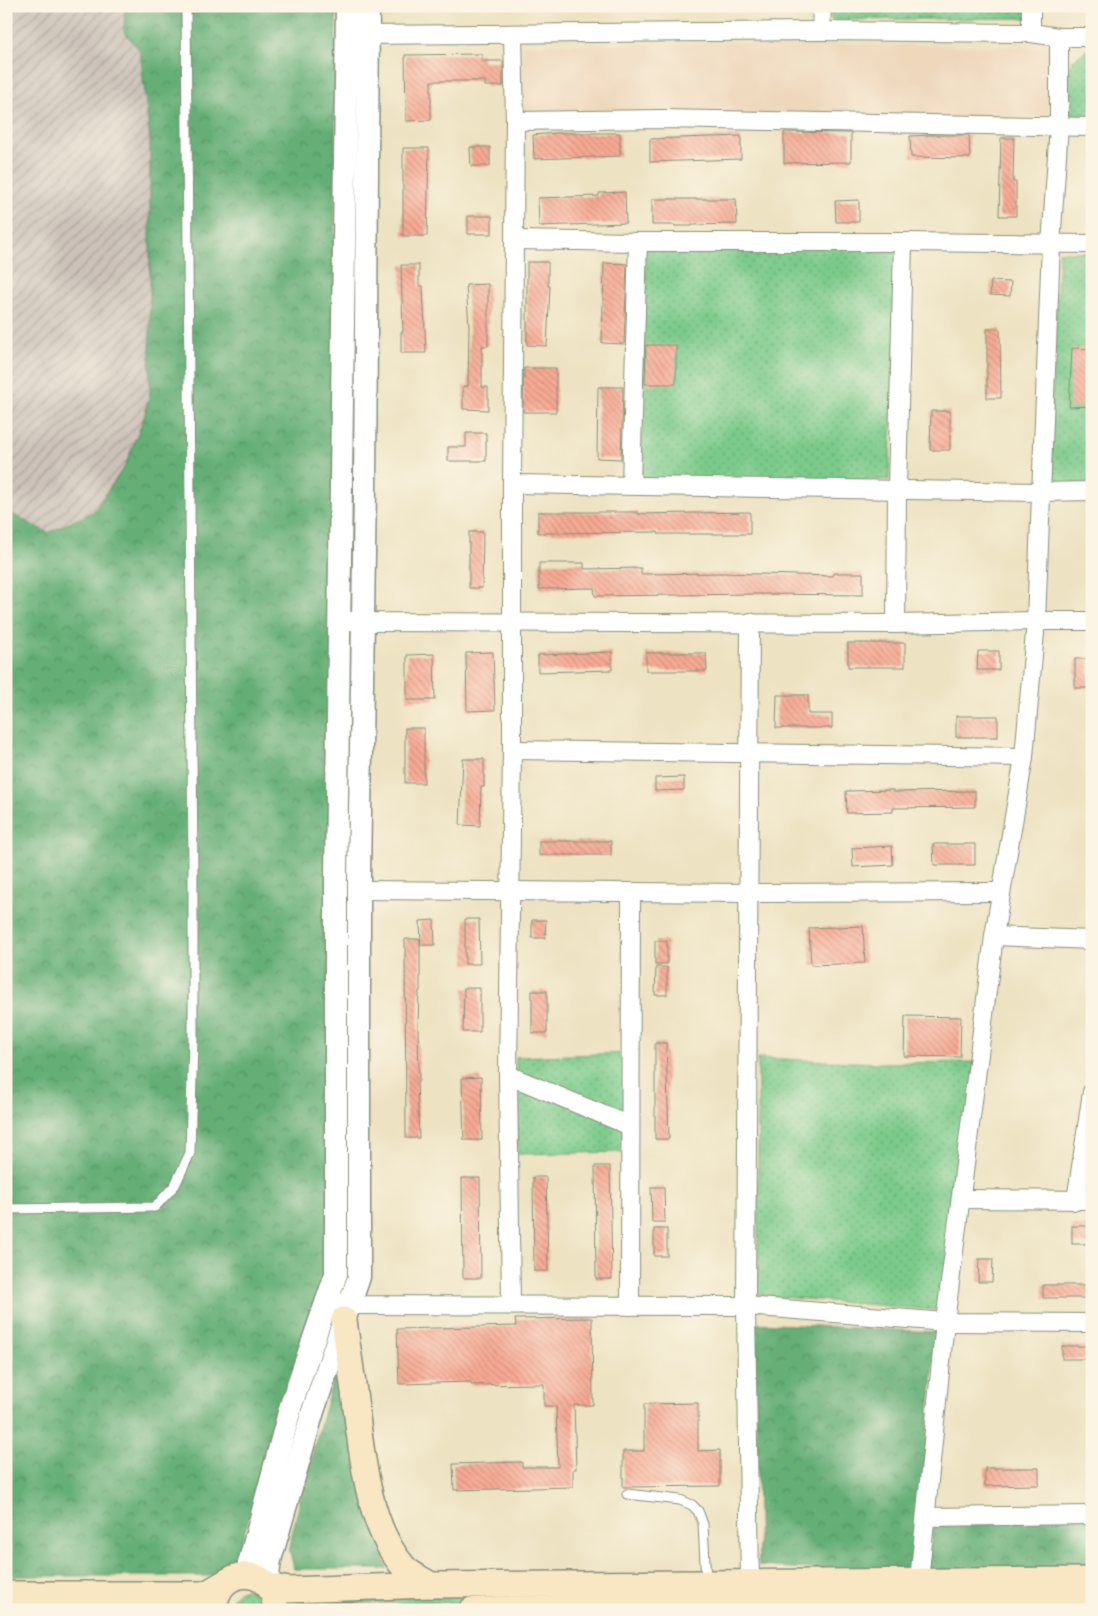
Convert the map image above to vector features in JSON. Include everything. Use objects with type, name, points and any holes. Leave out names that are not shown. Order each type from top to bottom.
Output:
[{"type":"main road","points":[[347,1312],[359,1439],[375,1513],[385,1541],[404,1567],[431,1585]]},
{"type":"main road","points":[[752,1594],[784,1607],[918,1593],[1092,1580]]},
{"type":"main road","points":[[215,1610],[218,1591],[256,1588],[288,1590],[431,1585],[702,1601]]},
{"type":"main road","points":[[6,1594],[205,1594],[256,1588]]},
{"type":"main road","points":[[472,1610],[702,1601],[752,1594],[918,1593],[1092,1604]]},
{"type":"street","points":[[256,1588],[270,1560],[313,1412],[359,1278],[359,890],[365,489],[357,35],[347,6]]},
{"type":"street","points":[[256,1588],[291,1405],[336,1274],[336,876],[339,620],[357,35],[368,6]]},
{"type":"street","points":[[821,31],[822,6]]},
{"type":"street","points":[[1031,6],[1031,33]]},
{"type":"street","points":[[357,35],[821,31],[1031,33],[1060,37],[1092,37]]},
{"type":"street","points":[[512,1305],[508,1075],[513,622],[512,484],[515,121],[513,35]]},
{"type":"street","points":[[918,1593],[945,1322],[994,936],[1024,757],[1036,621],[1051,245],[1059,126],[1060,37]]},
{"type":"street","points":[[515,121],[661,119],[1092,127]]},
{"type":"street","points":[[514,240],[1092,244]]},
{"type":"street","points":[[631,485],[638,242]]},
{"type":"street","points":[[896,624],[903,242]]},
{"type":"street","points":[[512,484],[1040,492],[1092,491]]},
{"type":"street","points":[[339,620],[362,622],[896,624],[1036,621],[1092,622]]},
{"type":"street","points":[[750,622],[746,1306],[752,1594]]},
{"type":"street","points":[[512,750],[1024,757]]},
{"type":"street","points":[[359,890],[630,893],[1001,892]]},
{"type":"street","points":[[630,893],[630,1306]]},
{"type":"street","points":[[994,936],[1092,940]]},
{"type":"street","points":[[508,1075],[630,1126]]},
{"type":"street","points":[[961,1199],[1084,1200],[1092,1092]]},
{"type":"street","points":[[328,1300],[347,1312],[512,1305],[746,1306],[945,1322],[1092,1323]]},
{"type":"street","points":[[926,1517],[1092,1515]]},
{"type":"lane","points":[[6,1209],[155,1207],[175,1185],[190,1153],[193,1038],[193,874],[186,6]]},
{"type":"lane","points":[[627,1494],[680,1500],[692,1505],[698,1511],[703,1524],[702,1601]]},
{"type":"shaded area","points":[[6,6],[181,6],[189,1185],[6,1215]]},
{"type":"shaded area","points":[[779,42],[1048,48],[1049,116],[522,124],[522,45]]},
{"type":"green space","points":[[125,6],[336,6],[328,1266],[236,1559],[213,1576],[6,1576],[6,511],[48,533],[93,512],[125,466],[144,418],[150,392],[150,139],[140,50],[124,32]]},
{"type":"green space","points":[[831,6],[1026,6],[1026,18],[831,20]]},
{"type":"green space","points":[[1092,46],[1092,124],[1065,124],[1064,89],[1072,61]]},
{"type":"green space","points":[[643,247],[900,247],[889,480],[642,481]]},
{"type":"green space","points":[[1059,252],[1092,252],[1092,483],[1048,484]]},
{"type":"green space","points":[[627,1053],[627,1152],[518,1154],[516,1057]]},
{"type":"green space","points":[[758,1058],[878,1063],[975,1062],[945,1299],[935,1310],[758,1295]]},
{"type":"green space","points":[[754,1323],[937,1332],[914,1575],[759,1566]]},
{"type":"green space","points":[[333,1379],[344,1380],[354,1457],[387,1569],[294,1569],[289,1547],[304,1483]]},
{"type":"green space","points":[[1092,1517],[1092,1571],[927,1574],[934,1519]]},
{"type":"green space","points":[[247,1589],[259,1596],[261,1610],[232,1610],[232,1602],[236,1593]]},
{"type":"green space","points":[[693,1593],[692,1600],[297,1604],[298,1597]]},
{"type":"green space","points":[[196,1602],[196,1610],[6,1610],[6,1603]]},
{"type":"building","points":[[482,54],[482,61],[503,61],[503,86],[485,86],[485,81],[431,81],[431,120],[406,121],[405,55]]},
{"type":"building","points":[[784,132],[851,133],[851,162],[784,163]]},
{"type":"building","points":[[620,133],[620,156],[534,159],[533,135]]},
{"type":"building","points":[[969,135],[970,158],[911,157],[910,136]]},
{"type":"building","points":[[741,136],[741,159],[650,162],[650,139]]},
{"type":"building","points":[[1001,138],[1014,138],[1013,182],[1016,182],[1016,216],[999,216]]},
{"type":"building","points":[[470,147],[490,147],[490,166],[471,166]]},
{"type":"building","points":[[403,148],[429,148],[427,236],[403,236]]},
{"type":"building","points":[[625,192],[626,223],[539,226],[538,198],[599,196],[599,193]]},
{"type":"building","points":[[652,199],[736,199],[737,224],[652,225]]},
{"type":"building","points":[[859,200],[859,222],[836,222],[835,201]]},
{"type":"building","points":[[468,216],[492,216],[492,234],[468,234]]},
{"type":"building","points":[[527,262],[548,262],[548,286],[550,286],[547,346],[527,345]]},
{"type":"building","points":[[604,263],[627,264],[624,344],[602,343]]},
{"type":"building","points":[[401,265],[419,265],[419,286],[423,286],[426,353],[401,353],[401,332],[403,332]]},
{"type":"building","points":[[991,281],[1011,282],[1010,296],[990,295]]},
{"type":"building","points":[[488,284],[488,346],[482,346],[482,387],[488,387],[488,410],[463,409],[463,386],[468,386],[469,326],[466,285]]},
{"type":"building","points":[[987,329],[1000,329],[1001,398],[987,398]]},
{"type":"building","points":[[646,345],[676,345],[676,384],[645,384]]},
{"type":"building","points":[[1072,348],[1092,349],[1092,406],[1069,407]]},
{"type":"building","points":[[524,368],[556,368],[556,412],[523,412]]},
{"type":"building","points":[[598,387],[623,387],[621,459],[597,458]]},
{"type":"building","points":[[931,411],[950,411],[950,450],[930,450]]},
{"type":"building","points":[[466,433],[486,433],[486,461],[448,461],[448,447],[466,447]]},
{"type":"building","points":[[538,512],[638,512],[638,514],[750,512],[750,534],[658,534],[658,532],[538,533]]},
{"type":"building","points":[[469,532],[483,532],[482,588],[469,588]]},
{"type":"building","points":[[539,563],[584,563],[584,569],[641,568],[641,574],[722,573],[833,576],[833,573],[863,573],[863,595],[595,596],[594,588],[539,589]]},
{"type":"building","points":[[848,643],[905,643],[905,667],[848,667]]},
{"type":"building","points":[[978,651],[999,651],[999,670],[977,670]]},
{"type":"building","points":[[493,652],[495,710],[467,711],[466,653]]},
{"type":"building","points":[[612,652],[612,670],[538,672],[538,655]]},
{"type":"building","points":[[646,653],[706,653],[707,671],[646,671]]},
{"type":"building","points":[[434,654],[435,700],[407,700],[407,655]]},
{"type":"building","points":[[1075,659],[1089,659],[1089,688],[1075,688]]},
{"type":"building","points":[[777,695],[808,695],[808,714],[832,714],[832,728],[776,728]]},
{"type":"building","points":[[956,716],[998,716],[998,737],[956,737]]},
{"type":"building","points":[[405,728],[424,728],[424,783],[405,783]]},
{"type":"building","points":[[463,759],[484,759],[484,787],[481,787],[480,826],[460,825]]},
{"type":"building","points":[[684,777],[684,790],[655,791],[655,778]]},
{"type":"building","points":[[893,790],[893,792],[975,791],[975,807],[893,808],[893,812],[847,813],[846,791]]},
{"type":"building","points":[[539,841],[611,841],[611,855],[539,855]]},
{"type":"building","points":[[933,844],[975,844],[975,865],[934,865]]},
{"type":"building","points":[[892,846],[893,865],[853,867],[852,848]]},
{"type":"building","points":[[465,919],[479,919],[480,964],[465,964]]},
{"type":"building","points":[[434,920],[435,945],[421,945],[420,921]]},
{"type":"building","points":[[532,920],[546,920],[545,938],[532,938]]},
{"type":"building","points":[[863,926],[865,963],[811,965],[809,928]]},
{"type":"building","points":[[405,939],[420,939],[419,1081],[417,1081],[419,1138],[406,1138]]},
{"type":"building","points":[[655,941],[667,941],[667,964],[655,964]]},
{"type":"building","points":[[656,967],[667,967],[667,995],[655,995]]},
{"type":"building","points":[[464,988],[480,988],[480,1032],[463,1032]]},
{"type":"building","points":[[532,991],[547,991],[547,1033],[532,1033]]},
{"type":"building","points":[[905,1016],[961,1017],[960,1057],[904,1056]]},
{"type":"building","points":[[655,1043],[666,1043],[669,1139],[655,1139]]},
{"type":"building","points":[[481,1077],[482,1140],[464,1140],[462,1078]]},
{"type":"building","points":[[595,1166],[610,1166],[612,1279],[596,1279]]},
{"type":"building","points":[[533,1177],[546,1177],[548,1271],[534,1271]]},
{"type":"building","points":[[462,1178],[480,1178],[481,1278],[463,1278]]},
{"type":"building","points":[[651,1187],[664,1187],[665,1222],[652,1222]]},
{"type":"building","points":[[1072,1226],[1092,1226],[1092,1244],[1072,1244]]},
{"type":"building","points":[[654,1229],[667,1229],[667,1256],[654,1256]]},
{"type":"building","points":[[979,1259],[993,1259],[992,1282],[978,1282]]},
{"type":"building","points":[[1043,1285],[1092,1285],[1092,1298],[1043,1298]]},
{"type":"building","points":[[592,1318],[593,1405],[574,1405],[576,1469],[573,1469],[573,1487],[454,1490],[453,1464],[522,1462],[522,1467],[558,1467],[556,1406],[544,1406],[544,1384],[471,1385],[471,1382],[399,1384],[397,1329],[516,1326],[515,1319]]},
{"type":"building","points":[[1062,1346],[1092,1346],[1092,1359],[1062,1359]]},
{"type":"building","points":[[698,1403],[698,1451],[720,1450],[720,1486],[623,1487],[623,1451],[644,1451],[644,1404]]},
{"type":"building","points":[[985,1468],[1039,1468],[1039,1485],[985,1486]]}]
